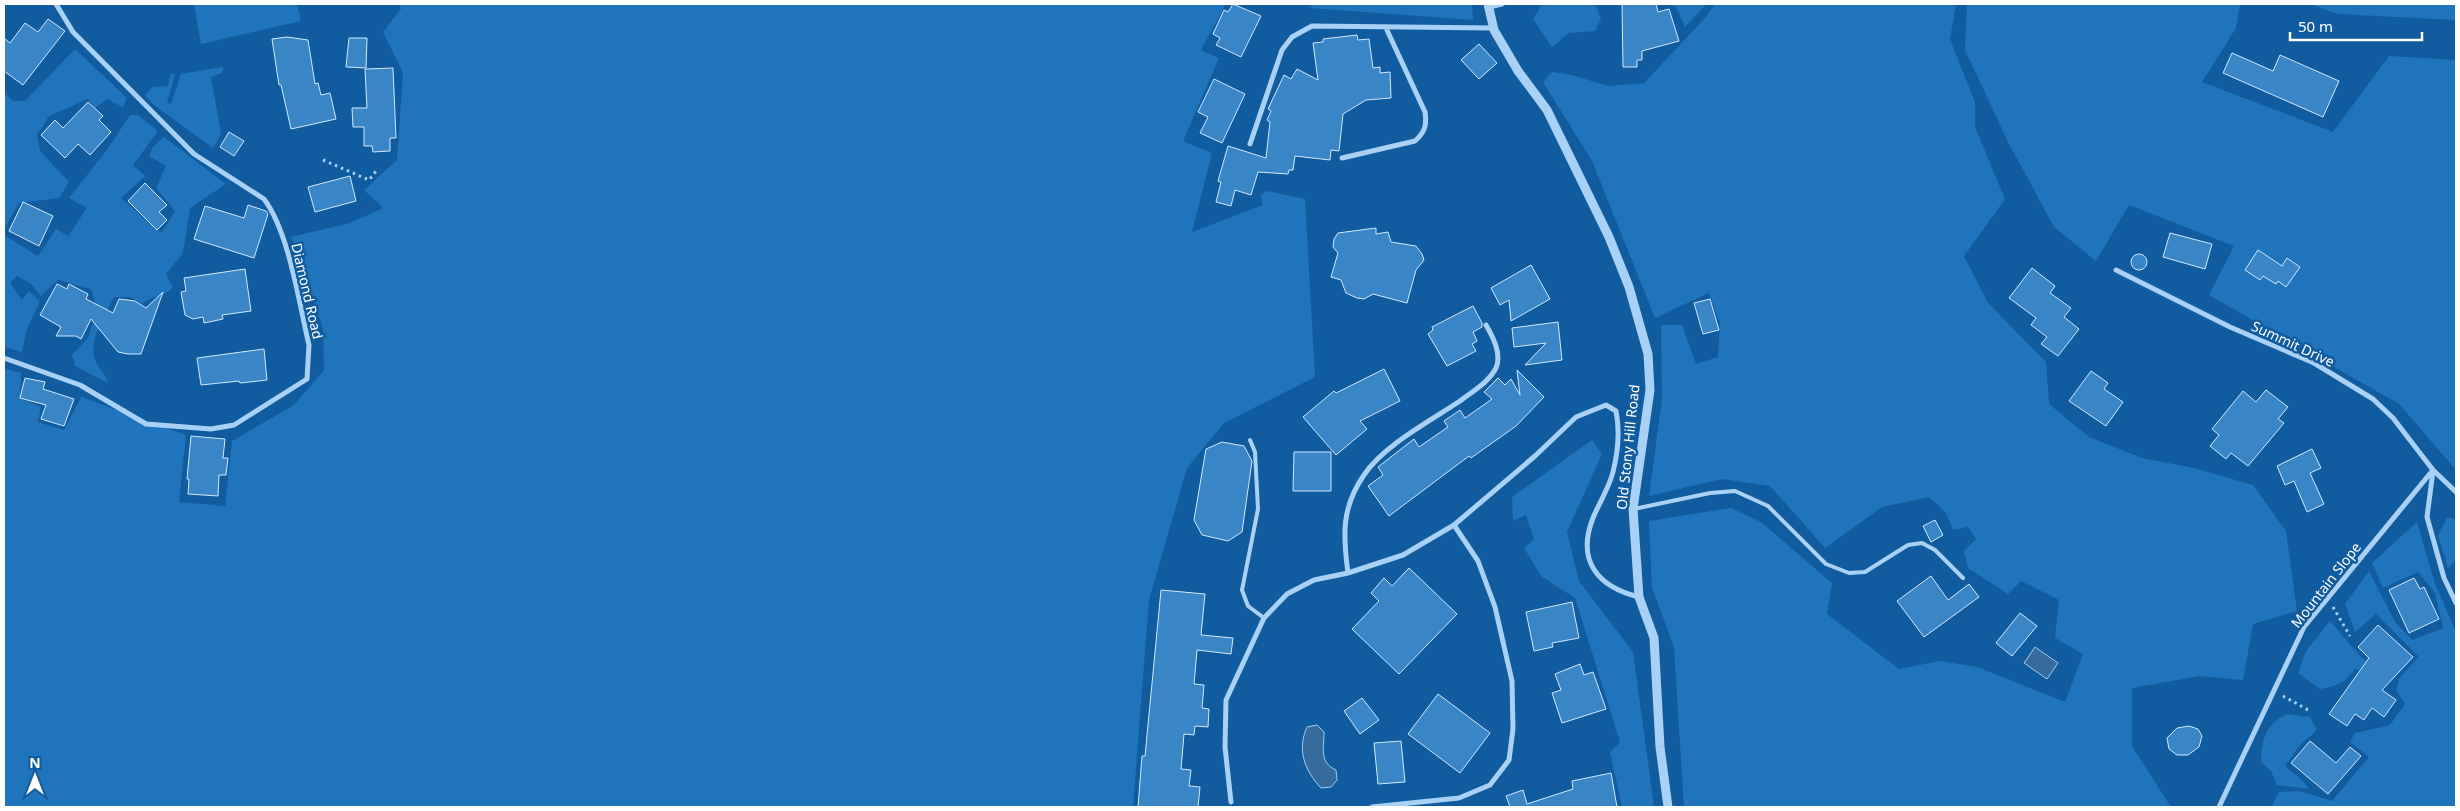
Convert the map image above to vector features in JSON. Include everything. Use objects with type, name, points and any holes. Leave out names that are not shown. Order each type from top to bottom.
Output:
[{"type":"street","name":"Diamond Road","points":[[4,358],[80,385],[120,411],[146,424],[211,429],[234,425],[307,379],[310,363],[310,345],[283,236],[270,207],[264,199],[194,154],[73,32],[56,4]]},
{"type":"street","points":[[1489,6],[1502,4]]},
{"type":"street","name":"Old Stony Hill Road","points":[[1489,6],[1493,28],[1518,71],[1547,110],[1609,237],[1629,287],[1648,354],[1650,390],[1633,509],[1639,598],[1654,638],[1660,747],[1668,807]]},
{"type":"street","points":[[1250,144],[1282,50],[1292,37],[1312,26],[1493,28]]},
{"type":"street","points":[[1342,158],[1415,140],[1421,135],[1426,124],[1425,112],[1386,28]]},
{"type":"street","name":"Summit Drive","points":[[2116,270],[2230,328],[2314,363],[2372,399],[2393,418],[2433,470],[2456,492]]},
{"type":"street","points":[[1348,573],[1343,534],[1349,504],[1364,474],[1385,452],[1485,384],[1497,366],[1496,343],[1486,325]]},
{"type":"street","points":[[1231,802],[1225,747],[1226,700],[1264,618],[1287,594],[1314,580],[1348,573],[1403,555],[1454,525],[1535,456],[1576,417],[1606,405],[1616,410],[1618,444],[1612,474],[1592,520],[1587,550],[1594,573],[1618,592],[1639,598]]},
{"type":"street","points":[[2433,470],[2427,517],[2444,578],[2456,603]]},
{"type":"street","name":"Mountain Slope","points":[[2219,807],[2304,627],[2433,470]]},
{"type":"street","points":[[1372,807],[1460,798],[1490,785],[1509,760],[1513,729],[1512,681],[1499,626],[1478,561],[1454,525]]},
{"type":"lane","points":[[1250,440],[1255,452],[1258,509],[1242,590],[1248,606],[1264,618]]},
{"type":"lane","points":[[1633,509],[1710,493],[1735,491],[1768,506],[1826,564],[1841,570],[1849,573],[1866,572],[1908,544],[1922,543],[1935,550],[1963,578]]},
{"type":"path","points":[[323,160],[369,180],[377,170]]},
{"type":"path","points":[[2328,598],[2350,636]]},
{"type":"path","points":[[2274,691],[2310,711]]},
{"type":"shaded area","points":[[194,4],[297,4],[301,21],[201,44]]},
{"type":"shaded area","points":[[399,4],[1226,4],[1201,50],[1219,58],[1183,141],[1212,153],[1192,232],[1263,205],[1261,196],[1266,191],[1305,199],[1315,377],[1224,423],[1187,468],[1149,600],[1133,807],[4,807],[4,372],[6,369],[21,373],[20,398],[41,407],[38,422],[64,430],[81,397],[186,435],[179,502],[225,506],[232,441],[294,405],[324,370],[323,328],[291,237],[350,223],[383,208],[364,190],[397,160],[403,73],[383,32],[401,9]]},
{"type":"shaded area","points":[[1312,4],[1472,4],[1473,20],[1311,8]]},
{"type":"shaded area","points":[[1550,4],[1595,4],[1601,19],[1595,31],[1569,33],[1552,47],[1533,19],[1541,6]]},
{"type":"shaded area","points":[[1667,4],[1707,4],[1685,27],[1676,7]]},
{"type":"shaded area","points":[[1715,4],[1956,4],[1950,39],[1975,102],[1975,127],[2005,199],[1964,256],[1988,303],[2046,362],[2049,404],[2089,437],[2142,458],[2194,468],[2253,485],[2286,531],[2297,611],[2253,624],[2243,680],[2200,676],[2132,688],[2132,746],[2171,807],[1684,807],[1674,647],[1652,588],[1649,521],[1731,508],[1761,522],[1832,583],[1827,614],[1899,669],[1940,661],[1977,667],[2065,702],[2083,654],[2055,638],[2059,600],[2021,581],[2008,594],[1968,568],[1964,551],[1976,539],[1968,527],[1953,530],[1946,513],[1929,497],[1882,507],[1825,548],[1770,486],[1722,479],[1649,496],[1662,399],[1661,325],[1682,325],[1696,364],[1718,357],[1720,323],[1709,293],[1655,318],[1592,161],[1543,82],[1552,72],[1572,75],[1608,86],[1644,83],[1705,18]]},
{"type":"shaded area","points":[[1967,4],[2240,4],[2236,28],[2202,82],[2333,132],[2389,56],[2456,60],[2456,470],[2399,404],[2209,295],[2234,246],[2129,205],[2096,261],[2054,227],[2008,142],[1965,50]]},
{"type":"shaded area","points":[[2310,4],[2456,4],[2456,20],[2338,14]]},
{"type":"shaded area","points":[[75,49],[127,98],[123,107],[107,99],[95,108],[88,99],[49,116],[37,135],[40,151],[69,182],[59,198],[19,203],[4,229],[4,93],[13,101],[25,101]]},
{"type":"shaded area","points":[[223,67],[222,73],[211,77],[221,134],[213,148],[154,105],[145,95],[153,87],[168,86],[171,74],[175,74],[167,102],[171,104],[181,74]]},
{"type":"shaded area","points":[[130,115],[138,115],[158,131],[133,165],[145,176],[121,198],[157,230],[162,232],[175,211],[156,188],[166,166],[149,156],[153,147],[164,137],[226,184],[190,208],[183,253],[166,274],[173,287],[166,293],[142,304],[130,297],[114,297],[96,333],[93,348],[95,360],[108,383],[75,366],[72,355],[88,338],[97,309],[91,289],[58,280],[41,296],[31,284],[17,276],[10,283],[22,300],[29,291],[40,301],[26,332],[22,352],[4,347],[4,235],[38,256],[56,229],[68,236],[87,208],[69,198],[106,151]]},
{"type":"shaded area","points":[[1592,440],[1602,454],[1567,532],[1579,581],[1633,652],[1654,807],[1622,807],[1610,752],[1620,742],[1575,598],[1541,576],[1524,548],[1534,539],[1526,515],[1513,521],[1512,497]]},
{"type":"shaded area","points":[[2447,517],[2456,519],[2456,561],[2448,568],[2438,536]]},
{"type":"shaded area","points":[[2417,522],[2434,581],[2456,632],[2456,807],[2271,807],[2279,792],[2299,791],[2332,801],[2369,757],[2350,742],[2355,733],[2390,725],[2405,704],[2396,690],[2400,677],[2419,657],[2376,614],[2355,632],[2345,604],[2369,571],[2395,622],[2412,640],[2443,628],[2435,593],[2418,572],[2383,588],[2372,563]]},
{"type":"shaded area","points":[[2330,621],[2361,657],[2374,667],[2369,674],[2355,669],[2348,678],[2340,683],[2320,689],[2298,673],[2306,651]]},
{"type":"shaded area","points":[[2035,647],[2058,663],[2047,679],[2024,663]]},
{"type":"shaded area","points":[[2287,714],[2310,717],[2317,730],[2300,745],[2285,766],[2303,781],[2309,789],[2277,785],[2271,771],[2261,762],[2262,747],[2269,728]]},
{"type":"shaded area","points":[[1317,725],[1324,732],[1323,749],[1325,759],[1336,770],[1337,780],[1331,787],[1321,788],[1310,774],[1304,759],[1303,743],[1307,727]]},
{"type":"building","points":[[1233,4],[1261,16],[1241,57],[1216,45],[1220,38],[1213,34],[1224,10],[1228,12]]},
{"type":"building","points":[[1622,4],[1656,4],[1658,12],[1669,9],[1679,41],[1642,51],[1642,60],[1637,60],[1637,67],[1623,67]]},
{"type":"building","points":[[48,19],[65,31],[23,85],[4,71],[4,38],[10,43],[25,23],[38,32]]},
{"type":"building","points":[[1357,35],[1358,40],[1369,39],[1373,68],[1380,67],[1380,73],[1390,72],[1391,98],[1366,100],[1343,114],[1339,151],[1331,150],[1330,160],[1295,156],[1293,170],[1289,170],[1288,174],[1258,172],[1251,195],[1235,190],[1231,206],[1216,202],[1221,182],[1218,181],[1228,146],[1266,158],[1270,122],[1267,120],[1271,111],[1268,109],[1284,75],[1291,79],[1297,69],[1318,80],[1313,43],[1323,42],[1323,39]]},
{"type":"building","points":[[287,37],[308,40],[315,84],[318,83],[321,95],[330,93],[336,119],[291,129],[281,85],[279,85],[272,39]]},
{"type":"building","points":[[349,38],[367,38],[366,68],[346,67]]},
{"type":"building","points":[[1479,44],[1497,63],[1479,79],[1461,60]]},
{"type":"building","points":[[2232,53],[2273,71],[2280,55],[2339,81],[2323,117],[2223,73]]},
{"type":"building","points":[[393,68],[396,138],[390,138],[390,151],[373,152],[372,146],[364,146],[364,127],[353,127],[352,108],[367,108],[365,69]]},
{"type":"building","points":[[1214,79],[1245,94],[1222,143],[1200,133],[1208,117],[1198,112]]},
{"type":"building","points":[[88,102],[103,116],[99,120],[111,132],[90,155],[78,144],[65,158],[41,135],[55,120],[63,128]]},
{"type":"building","points":[[229,132],[244,141],[234,156],[220,147]]},
{"type":"building","points":[[350,176],[356,201],[315,212],[308,187]]},
{"type":"building","points":[[145,183],[167,205],[159,212],[167,220],[157,230],[128,201]]},
{"type":"building","points":[[23,202],[53,216],[39,246],[9,231]]},
{"type":"building","points":[[248,205],[266,211],[268,214],[254,258],[194,239],[205,206],[244,218]]},
{"type":"building","points":[[1376,228],[1376,234],[1388,232],[1391,242],[1416,246],[1422,254],[1424,260],[1416,270],[1407,303],[1373,294],[1364,299],[1357,298],[1346,293],[1341,280],[1331,277],[1338,253],[1333,247],[1334,239],[1338,233]]},
{"type":"building","points":[[2170,233],[2212,244],[2205,269],[2163,257]]},
{"type":"building","points":[[2258,250],[2282,266],[2287,258],[2300,267],[2286,287],[2278,281],[2276,284],[2263,276],[2260,280],[2245,270]]},
{"type":"building","points":[[2136,254],[2142,254],[2147,259],[2145,268],[2136,270],[2131,265],[2131,259]]},
{"type":"building","points":[[1531,265],[1550,299],[1511,321],[1509,300],[1500,305],[1491,288]]},
{"type":"building","points":[[2032,268],[2055,286],[2050,293],[2071,308],[2064,317],[2079,329],[2058,356],[2041,344],[2047,337],[2031,325],[2036,318],[2009,298]]},
{"type":"building","points":[[245,269],[251,311],[222,315],[223,319],[204,323],[203,317],[193,319],[185,315],[181,292],[186,291],[184,278]]},
{"type":"building","points":[[57,284],[67,289],[69,284],[88,294],[86,299],[113,313],[119,299],[135,301],[146,308],[163,292],[141,354],[118,352],[91,319],[81,339],[76,336],[56,336],[61,327],[40,315]]},
{"type":"building","points":[[1710,299],[1719,330],[1703,334],[1694,303]]},
{"type":"building","points":[[1473,306],[1482,323],[1482,327],[1473,332],[1477,341],[1472,344],[1476,351],[1447,366],[1428,334],[1433,330],[1432,327]]},
{"type":"building","points":[[1558,322],[1562,360],[1525,365],[1546,343],[1514,347],[1512,328]]},
{"type":"building","points":[[264,349],[267,380],[201,385],[197,358]]},
{"type":"building","points":[[1384,369],[1400,401],[1360,421],[1367,429],[1336,455],[1303,417],[1334,391],[1336,393]]},
{"type":"building","points":[[1517,370],[1544,397],[1516,426],[1471,458],[1469,456],[1389,516],[1368,486],[1383,475],[1378,467],[1414,439],[1419,447],[1448,427],[1444,421],[1460,410],[1465,418],[1492,399],[1484,392],[1498,378],[1505,385],[1511,379],[1520,395]]},
{"type":"building","points":[[2091,371],[2108,383],[2104,389],[2123,402],[2106,426],[2069,401]]},
{"type":"building","points":[[25,378],[45,382],[43,389],[74,399],[64,426],[41,419],[46,405],[20,398]]},
{"type":"building","points":[[2266,390],[2288,407],[2278,419],[2284,423],[2248,466],[2231,453],[2226,459],[2210,446],[2219,435],[2212,429],[2243,391],[2256,402]]},
{"type":"building","points":[[191,436],[225,439],[223,458],[228,458],[226,475],[219,475],[218,496],[188,494],[189,479],[187,479]]},
{"type":"building","points":[[1222,442],[1244,446],[1252,461],[1242,532],[1228,541],[1202,535],[1194,520],[1206,449]]},
{"type":"building","points":[[2312,449],[2321,468],[2310,473],[2324,504],[2307,512],[2294,481],[2285,485],[2277,466]]},
{"type":"building","points":[[1294,452],[1331,452],[1331,491],[1293,491]]},
{"type":"building","points":[[1935,520],[1943,535],[1931,542],[1923,526]]},
{"type":"building","points":[[1409,568],[1457,614],[1399,674],[1352,629],[1379,601],[1371,593],[1384,578],[1392,586]]},
{"type":"building","points":[[1931,576],[1948,600],[1969,584],[1979,597],[1924,637],[1897,601]]},
{"type":"building","points":[[2414,578],[2420,589],[2424,587],[2439,619],[2409,633],[2389,590]]},
{"type":"building","points":[[1161,590],[1205,594],[1201,635],[1233,638],[1231,654],[1197,650],[1194,684],[1204,685],[1202,708],[1209,709],[1208,727],[1195,726],[1194,735],[1184,734],[1181,769],[1191,770],[1189,786],[1200,787],[1198,807],[1138,807],[1142,756],[1145,756]]},
{"type":"building","points":[[1572,602],[1579,638],[1552,643],[1553,647],[1534,651],[1526,612]]},
{"type":"building","points":[[2020,613],[2037,626],[2012,656],[1996,643]]},
{"type":"building","points":[[2378,625],[2413,657],[2382,690],[2396,700],[2384,717],[2372,708],[2364,720],[2355,714],[2347,726],[2329,714],[2369,658],[2358,647]]},
{"type":"building","points":[[1580,664],[1584,675],[1593,672],[1606,709],[1562,723],[1552,693],[1561,690],[1555,674]]},
{"type":"building","points":[[1438,694],[1490,733],[1460,773],[1408,734]]},
{"type":"building","points":[[1362,698],[1379,720],[1360,734],[1344,711]]},
{"type":"building","points":[[2189,726],[2198,729],[2202,736],[2199,747],[2188,755],[2177,755],[2169,749],[2167,738],[2177,728]]},
{"type":"building","points":[[1401,741],[1405,782],[1378,784],[1374,743]]},
{"type":"building","points":[[2310,741],[2336,763],[2350,747],[2361,756],[2328,794],[2291,763]]},
{"type":"building","points":[[1611,773],[1617,807],[1510,807],[1506,796],[1523,790],[1527,804],[1573,789],[1572,781]]}]
